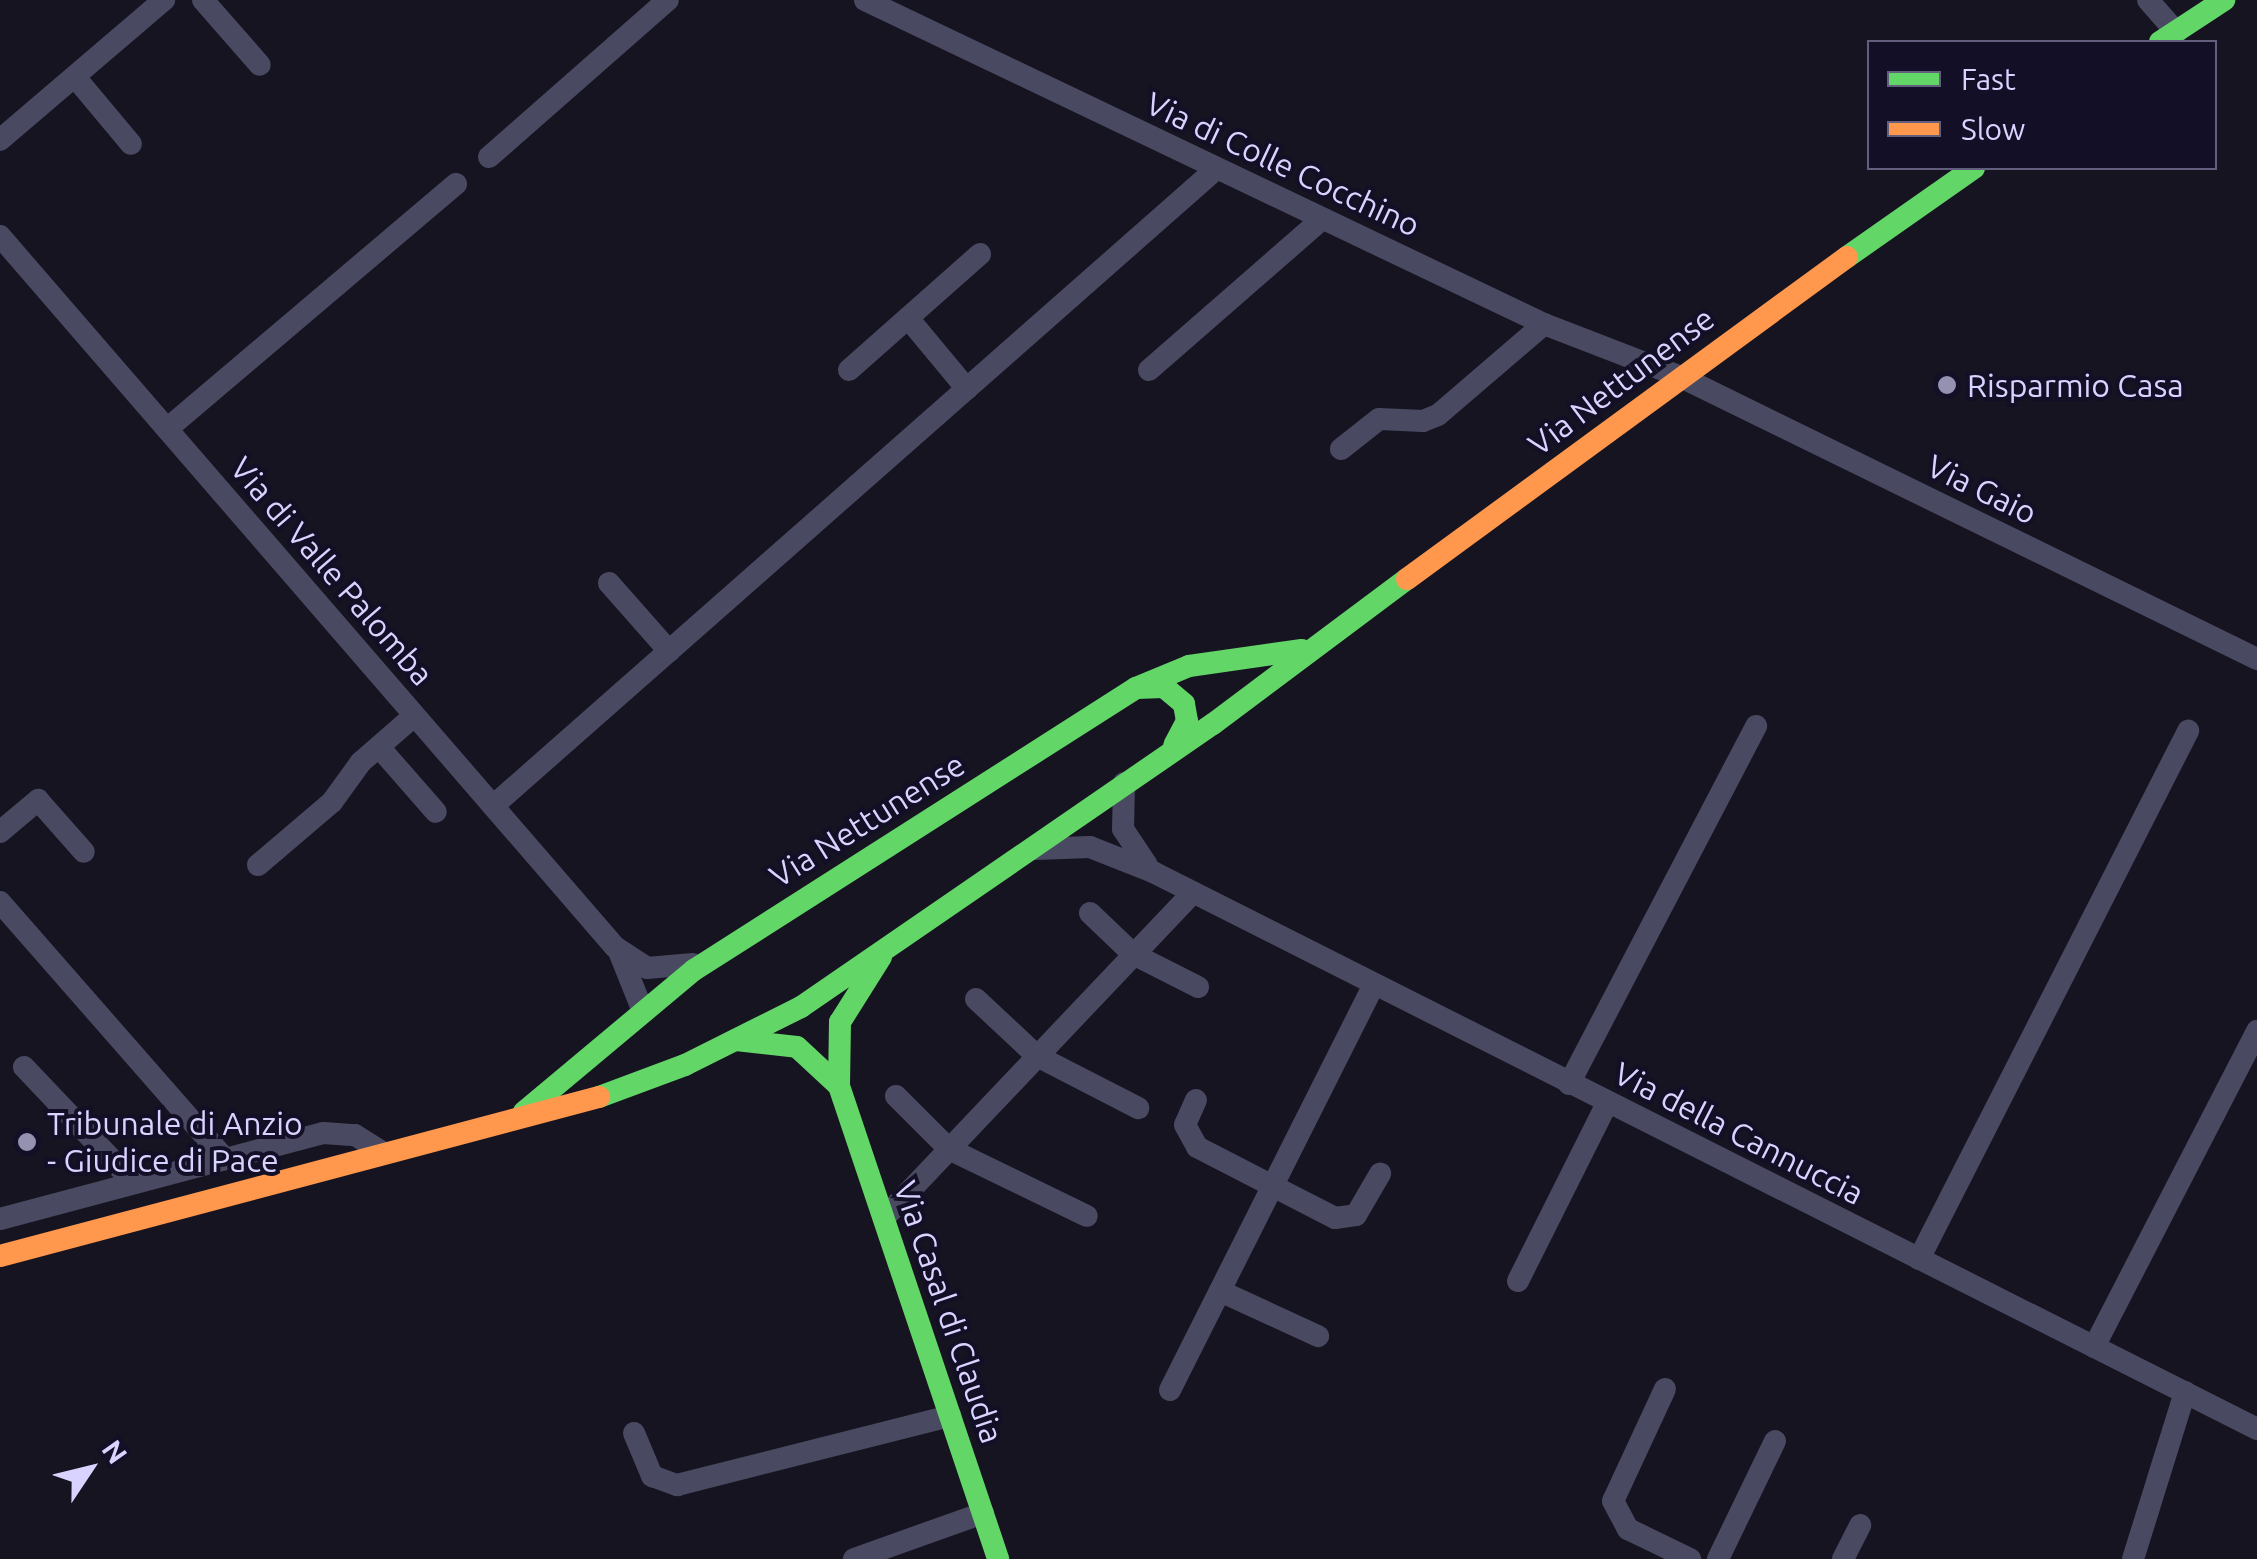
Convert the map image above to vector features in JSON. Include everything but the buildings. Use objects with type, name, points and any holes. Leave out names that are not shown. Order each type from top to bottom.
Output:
[{"type":"main road","points":[[2168,37],[2224,0]]},
{"type":"main road","name":"Via Nettunense","points":[[0,1256],[519,1115],[590,1100],[686,1065],[736,1040],[883,954],[1174,744],[1213,724],[1308,649],[1678,376],[1971,170]]},
{"type":"main road","name":"Via Nettunense","points":[[519,1115],[639,1010],[730,945],[1136,688],[1189,666],[1308,649]]},
{"type":"main road","points":[[1136,688],[1164,687],[1184,704],[1187,721],[1174,744]]},
{"type":"main road","name":"Via Casal di Claudia","points":[[883,954],[840,1022],[839,1086],[998,1559]]},
{"type":"main road","points":[[639,1010],[630,1034],[637,1054],[662,1068],[686,1065]]},
{"type":"main road","name":"Via Casal di Claudia","points":[[736,1040],[797,1047],[839,1086]]},
{"type":"street","points":[[0,140],[164,0]]},
{"type":"street","points":[[203,0],[260,65]]},
{"type":"street","points":[[489,158],[668,0]]},
{"type":"street","name":"Via di Colle Cocchino","points":[[865,0],[1544,324],[1678,376]]},
{"type":"street","points":[[2148,0],[2168,37]]},
{"type":"street","points":[[74,77],[131,144]]},
{"type":"street","points":[[493,806],[1216,169]]},
{"type":"street","points":[[167,430],[456,184]]},
{"type":"street","points":[[1149,370],[1322,219]]},
{"type":"street","name":"Via di Valle Palomba","points":[[0,236],[615,946],[638,964],[669,971],[730,945]]},
{"type":"street","points":[[849,370],[980,254]]},
{"type":"street","points":[[908,318],[967,389]]},
{"type":"street","points":[[1341,448],[1379,419],[1431,419],[1544,324]]},
{"type":"street","name":"Via Gaio","points":[[1678,376],[2257,659]]},
{"type":"street","points":[[609,583],[669,651]]},
{"type":"street","points":[[258,865],[332,802],[379,746],[414,716]]},
{"type":"street","points":[[1570,1084],[1756,726]]},
{"type":"street","points":[[1919,1259],[2188,731]]},
{"type":"street","points":[[379,746],[436,812]]},
{"type":"street","name":"Via della Cannuccia","points":[[1124,783],[1126,836],[1153,872]]},
{"type":"street","points":[[0,832],[38,800],[84,852]]},
{"type":"street","name":"Via della Cannuccia","points":[[1033,849],[1090,847],[1153,872],[2257,1428]]},
{"type":"street","points":[[884,1218],[1193,892]]},
{"type":"street","points":[[0,902],[225,1159]]},
{"type":"street","points":[[1090,913],[1133,954],[1198,987]]},
{"type":"street","name":"Via di Valle Palomba","points":[[615,946],[639,1010]]},
{"type":"street","points":[[1170,1390],[1374,984]]},
{"type":"street","points":[[976,999],[1037,1056],[1138,1108]]},
{"type":"street","points":[[2094,1347],[2257,1031]]},
{"type":"street","points":[[24,1068],[134,1183]]},
{"type":"street","points":[[896,1096],[949,1149],[1086,1216]]},
{"type":"street","points":[[1196,1100],[1185,1125],[1192,1144],[1345,1220],[1360,1210],[1380,1174]]},
{"type":"street","points":[[1518,1281],[1607,1103]]},
{"type":"street","points":[[0,1219],[335,1131],[365,1138],[382,1152]]},
{"type":"street","points":[[1220,1291],[1318,1336]]},
{"type":"street","points":[[1665,1389],[1613,1501],[1628,1529],[1690,1559]]},
{"type":"street","points":[[2133,1559],[2184,1392]]},
{"type":"street","points":[[634,1432],[652,1476],[677,1486],[950,1416]]},
{"type":"street","points":[[1718,1559],[1775,1441]]},
{"type":"street","points":[[854,1559],[982,1513]]},
{"type":"street","points":[[1843,1559],[1860,1525]]},
{"type":"traffic: fast","points":[[2163,40],[2224,0]]},
{"type":"traffic: fast","points":[[1847,257],[1971,170]]},
{"type":"traffic: fast","points":[[599,1097],[685,1065],[801,1007],[1213,724],[1407,579]]},
{"type":"traffic: fast","points":[[524,1112],[694,970],[1136,688],[1189,666],[1302,650]]},
{"type":"traffic: fast","points":[[1136,688],[1164,687],[1184,704],[1187,721],[1174,745]]},
{"type":"traffic: fast","points":[[881,957],[840,1022],[839,1086],[998,1559]]},
{"type":"traffic: fast","points":[[736,1040],[797,1047],[839,1086]]},
{"type":"traffic: slow","points":[[1407,579],[1847,257]]},
{"type":"traffic: slow","points":[[0,1256],[599,1097]]},
{"type":"place","name":"Risparmio Casa","points":[[1947,385]]},
{"type":"place","name":"Tribunale di Anzio - Giudice di Pace","points":[[27,1142]]}]
